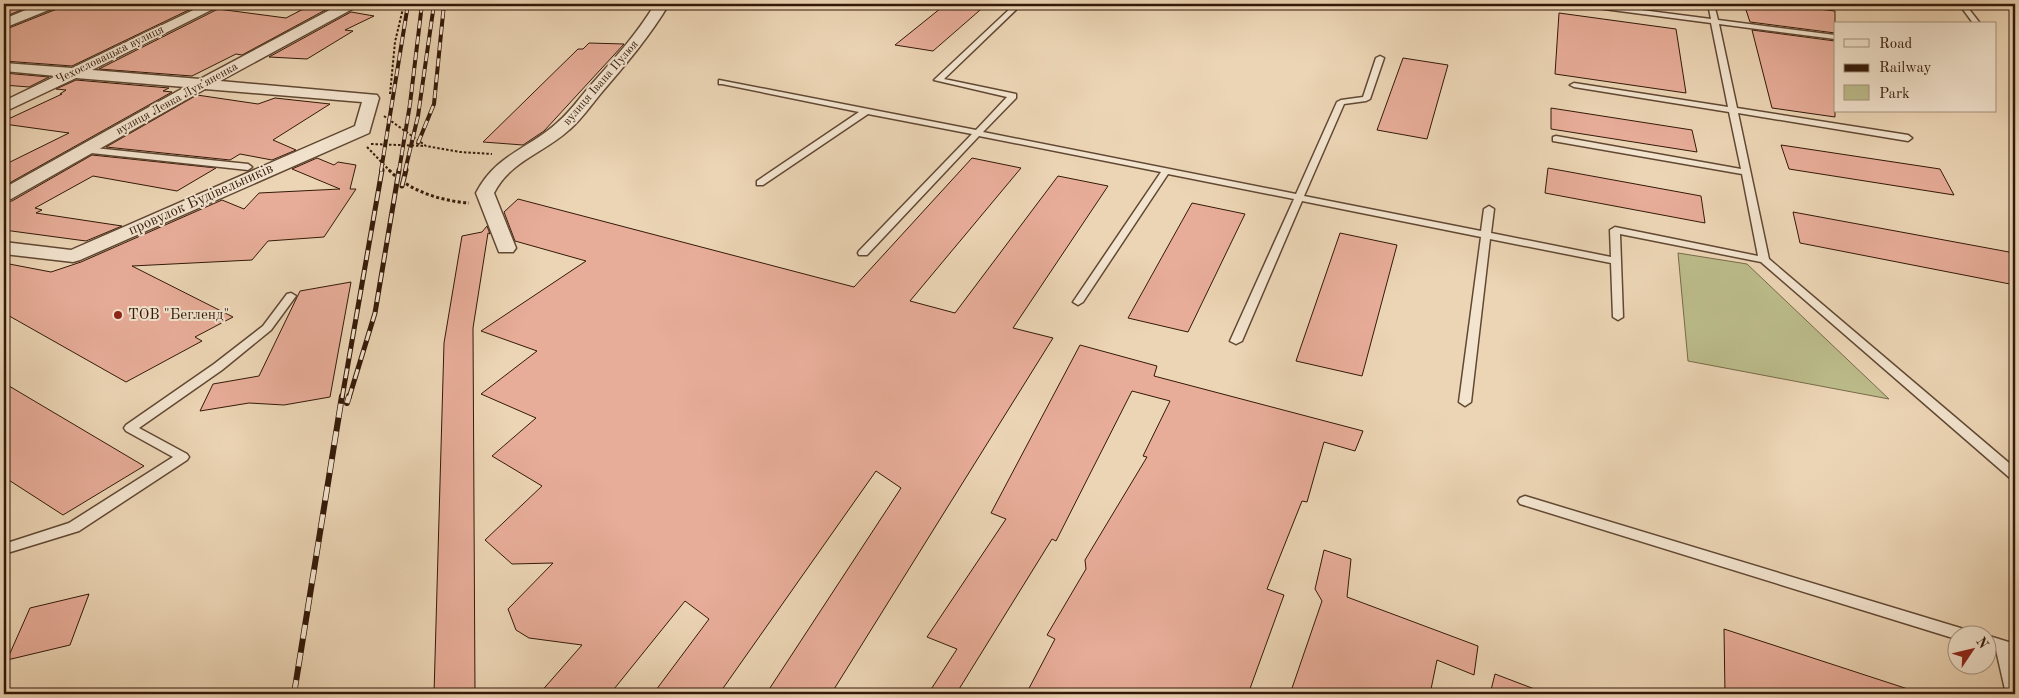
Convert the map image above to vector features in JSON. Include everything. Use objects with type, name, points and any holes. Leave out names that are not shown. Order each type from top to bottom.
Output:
[{"type":"street","points":[[4,24],[51,4]]},
{"type":"street","name":"Чехословацька вулиця","points":[[4,107],[216,4]]},
{"type":"street","name":"вулиця Левка Лукʼяненка","points":[[4,195],[200,85],[350,4]]},
{"type":"street","name":"вулиця Івана Пулюя","points":[[506,248],[485,193],[489,183],[513,159],[564,127],[643,34],[662,4]]},
{"type":"street","points":[[4,67],[73,72],[369,104]]},
{"type":"street","name":"провулок Будівельників","points":[[4,248],[73,256],[363,130],[369,104]]},
{"type":"lane","points":[[863,253],[1013,96],[938,80],[1019,4]]},
{"type":"lane","points":[[1581,4],[1834,37]]},
{"type":"lane","points":[[1710,4],[1764,260]]},
{"type":"lane","points":[[1962,4],[1975,22]]},
{"type":"lane","points":[[1236,341],[1341,102],[1366,99],[1380,58]]},
{"type":"lane","points":[[722,82],[1616,261]]},
{"type":"lane","points":[[1574,85],[1908,138]]},
{"type":"lane","points":[[760,183],[866,111]]},
{"type":"lane","points":[[1556,139],[1745,172]]},
{"type":"lane","points":[[85,150],[248,167]]},
{"type":"lane","points":[[1078,302],[1166,171]]},
{"type":"lane","points":[[1465,402],[1489,210]]},
{"type":"lane","points":[[1618,317],[1616,230],[1764,260],[2015,475]]},
{"type":"lane","points":[[4,549],[74,527],[183,457],[130,428],[218,367],[268,328],[290,296]]},
{"type":"lane","points":[[1525,501],[1946,630]]},
{"type":"lane","points":[[1996,644],[2009,648],[2014,694]]},
{"type":"path","points":[[389,99],[394,71],[396,34],[402,19],[404,4]]},
{"type":"path","points":[[369,104],[426,146]]},
{"type":"path","points":[[386,117],[388,108]]},
{"type":"path","points":[[490,204],[444,201],[430,196],[398,180],[364,144],[426,146],[460,152],[492,154],[532,148]]},
{"type":"green space","points":[[1678,253],[1747,264],[1889,399],[1688,361]]},
{"type":"building","points":[[4,4],[36,4],[4,17]]},
{"type":"building","points":[[60,4],[101,4],[155,9],[168,4],[197,6],[72,66],[4,61],[4,30],[57,9]]},
{"type":"building","points":[[946,4],[987,4],[933,51],[895,45]]},
{"type":"building","points":[[1744,4],[1777,4],[1835,11],[1834,33],[1750,22]]},
{"type":"building","points":[[311,5],[329,8],[242,55],[236,54],[192,76],[99,69],[218,9],[286,18]]},
{"type":"building","points":[[351,12],[374,16],[345,30],[353,31],[307,59],[269,57]]},
{"type":"building","points":[[1559,13],[1676,29],[1686,93],[1555,74]]},
{"type":"building","points":[[1752,30],[1834,41],[1835,117],[1772,108]]},
{"type":"building","points":[[589,43],[624,44],[544,131],[523,145],[483,142],[578,49],[583,49]]},
{"type":"building","points":[[1403,58],[1448,65],[1427,139],[1377,130]]},
{"type":"building","points":[[4,73],[49,77],[29,87],[4,85]]},
{"type":"building","points":[[76,80],[169,88],[163,91],[172,92],[4,186],[4,165],[69,133],[4,124],[4,121],[62,94],[60,94],[66,90],[56,89]]},
{"type":"building","points":[[197,95],[258,104],[275,98],[330,104],[273,140],[296,150],[272,160],[240,154],[230,160],[106,147]]},
{"type":"building","points":[[1551,108],[1692,130],[1697,152],[1551,129]]},
{"type":"building","points":[[1781,145],[1940,169],[1954,195],[1789,169]]},
{"type":"building","points":[[92,155],[216,168],[177,191],[93,176],[35,208],[42,210],[36,213],[122,226],[86,241],[4,230],[4,202],[12,201]]},
{"type":"building","points":[[317,158],[334,165],[338,162],[356,165],[350,189],[356,189],[324,237],[268,241],[252,260],[132,266],[233,317],[195,337],[202,341],[126,382],[4,313],[4,263],[51,272],[81,262],[222,200],[244,209],[259,193],[340,189],[292,169]]},
{"type":"building","points":[[972,158],[1021,168],[910,301],[955,313],[1058,176],[1108,186],[1013,328],[1053,338],[831,694],[766,694],[901,488],[876,471],[719,694],[653,694],[709,619],[685,601],[610,694],[539,694],[582,645],[529,638],[516,630],[508,609],[553,563],[512,564],[485,540],[542,486],[492,456],[536,418],[481,394],[537,351],[481,331],[586,261],[515,241],[504,212],[518,199],[854,287]]},
{"type":"building","points":[[1548,168],[1701,196],[1705,223],[1545,193]]},
{"type":"building","points":[[1192,203],[1245,214],[1188,332],[1128,318]]},
{"type":"building","points":[[1793,212],[2009,252],[2015,265],[2015,285],[1800,243]]},
{"type":"building","points":[[487,226],[490,234],[488,233],[473,328],[475,694],[434,694],[444,343],[462,236],[482,232]]},
{"type":"building","points":[[1340,233],[1397,245],[1362,376],[1296,361]]},
{"type":"building","points":[[351,282],[330,397],[284,405],[249,403],[200,411],[213,384],[259,376],[300,291]]},
{"type":"building","points":[[1080,345],[1157,366],[1154,376],[1363,431],[1355,451],[1324,442],[1307,502],[1302,501],[1267,589],[1284,595],[1248,694],[1026,694],[1055,639],[1047,635],[1086,569],[1085,560],[1147,457],[1143,456],[1170,401],[1132,391],[1056,541],[1052,539],[956,694],[928,694],[957,649],[927,637],[1006,519],[991,513]]},
{"type":"building","points":[[4,383],[144,466],[63,515],[4,477]]},
{"type":"building","points":[[1324,550],[1351,559],[1347,597],[1478,646],[1474,675],[1437,660],[1430,694],[1290,694],[1322,601],[1315,589]]},
{"type":"building","points":[[89,594],[70,645],[7,660],[30,608]]},
{"type":"building","points":[[1724,629],[1914,691],[1913,694],[1725,694]]},
{"type":"building","points":[[1495,674],[1545,693],[1490,694]]},
{"type":"railway","points":[[381,171],[408,4]]},
{"type":"railway","points":[[399,171],[410,104],[422,4]]},
{"type":"railway","points":[[405,171],[418,116],[434,4]]},
{"type":"railway","points":[[418,143],[434,104],[444,4]]},
{"type":"railway","points":[[342,398],[382,170]]},
{"type":"railway","points":[[349,398],[375,313],[399,170]]},
{"type":"railway","points":[[402,186],[406,170]]},
{"type":"railway","points":[[294,694],[342,396]]},
{"type":"railway","points":[[347,403],[349,396]]},
{"type":"place","name":"ТОВ \"Бегленд\"","points":[[118,315]]}]
